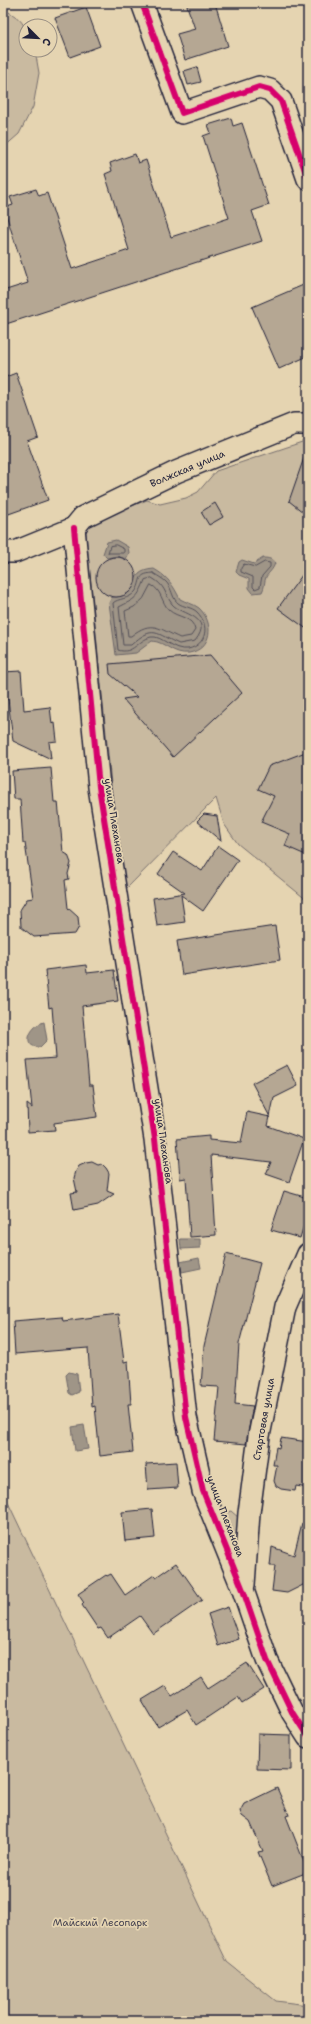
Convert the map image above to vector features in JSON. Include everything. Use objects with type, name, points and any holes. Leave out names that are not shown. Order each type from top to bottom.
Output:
[{"type":"street","points":[[142,3],[182,113],[259,87],[270,90],[281,101],[308,179]]},
{"type":"street","name":"Волжская улица","points":[[74,528],[77,522],[83,517],[176,472],[294,424],[308,424]]},
{"type":"street","points":[[3,552],[15,552],[74,528]]},
{"type":"street","name":"улица Плеханова","points":[[74,528],[99,787],[155,1139],[186,1417],[203,1491],[243,1590],[267,1660],[292,1712],[308,1737]]},
{"type":"street","name":"Стартовая улица","points":[[243,1590],[249,1513],[259,1436],[285,1307],[308,1254]]},
{"type":"green space","points":[[3,9],[18,19],[18,58],[36,58],[39,73],[33,107],[19,134],[3,148]]},
{"type":"green space","points":[[308,440],[308,901],[238,844],[224,824],[216,798],[122,893],[85,524],[147,500],[160,504],[186,498],[198,492],[216,471]]},
{"type":"green space","name":"Майский Лесопарк","points":[[3,1492],[227,1962],[276,2001],[308,2005],[308,2021],[3,2021]]},
{"type":"green space","points":[[231,1511],[239,1518],[244,1533],[225,1539],[223,1517],[227,1512]]},
{"type":"water","points":[[116,540],[128,547],[129,553],[126,559],[117,556],[107,558],[103,554],[107,542]]},
{"type":"water","points":[[263,558],[270,559],[275,563],[266,577],[262,592],[253,593],[249,588],[249,579],[239,575],[236,572],[239,562],[242,560],[254,564]]},
{"type":"water","points":[[154,569],[170,582],[180,599],[199,608],[204,614],[209,628],[209,635],[203,646],[197,651],[189,653],[178,652],[152,641],[136,653],[116,655],[109,603],[112,597],[122,596],[128,593],[139,574]]},
{"type":"water","points":[[44,1022],[47,1040],[40,1047],[30,1044],[29,1036],[31,1032],[39,1024]]},
{"type":"water","points":[[180,1239],[200,1239],[200,1248],[181,1249]]},
{"type":"water","points":[[199,1258],[201,1268],[182,1272],[180,1262]]},
{"type":"water","points":[[69,1372],[77,1374],[79,1392],[72,1395],[69,1393],[66,1375]]},
{"type":"water","points":[[84,1425],[88,1449],[75,1451],[72,1427]]},
{"type":"building","points":[[186,3],[215,3],[228,46],[185,60],[177,34],[195,29]]},
{"type":"building","points":[[86,7],[100,46],[70,57],[58,26],[58,18],[55,18]]},
{"type":"building","points":[[197,67],[201,82],[188,85],[184,71]]},
{"type":"building","points":[[231,118],[233,126],[242,123],[269,205],[252,211],[262,241],[3,325],[3,291],[28,283],[4,208],[13,205],[10,197],[36,189],[39,196],[47,193],[72,269],[129,250],[105,174],[112,171],[110,163],[135,154],[138,163],[146,160],[171,237],[229,218],[203,136],[211,133],[208,125]]},
{"type":"building","points":[[308,283],[308,356],[279,369],[252,307]]},
{"type":"building","points":[[16,373],[38,437],[27,441],[48,500],[3,516],[3,378]]},
{"type":"building","points":[[306,452],[308,452],[308,516],[289,501]]},
{"type":"building","points":[[215,503],[223,517],[209,525],[201,512]]},
{"type":"building","points":[[120,557],[127,560],[133,566],[136,577],[135,585],[127,594],[120,597],[112,597],[105,594],[97,585],[96,573],[99,566],[108,558]]},
{"type":"building","points":[[308,567],[308,630],[278,608]]},
{"type":"building","points":[[210,655],[242,693],[173,757],[123,699],[137,697],[110,674],[109,664]]},
{"type":"building","points":[[21,671],[24,710],[50,707],[52,724],[55,723],[57,741],[49,742],[51,759],[13,741],[8,699],[3,700],[3,672]]},
{"type":"building","points":[[308,751],[308,856],[285,846],[290,834],[261,822],[274,796],[258,789],[269,766]]},
{"type":"building","points":[[51,768],[54,802],[58,802],[63,852],[68,855],[71,863],[68,874],[69,879],[65,880],[68,908],[78,917],[79,927],[75,934],[34,937],[21,927],[20,910],[27,899],[33,898],[25,843],[23,843],[20,799],[14,799],[12,771]]},
{"type":"building","points":[[204,814],[217,816],[221,841],[197,821]]},
{"type":"building","points":[[218,846],[238,860],[203,911],[181,895],[185,922],[157,926],[153,898],[185,893],[158,874],[173,852],[202,871]]},
{"type":"building","points":[[275,926],[280,960],[182,975],[177,941]]},
{"type":"building","points":[[86,965],[87,973],[114,970],[118,1001],[82,1006],[89,1085],[93,1085],[97,1117],[54,1123],[55,1130],[28,1132],[27,1104],[32,1108],[27,1060],[56,1058],[52,1007],[49,1008],[45,970]]},
{"type":"building","points":[[287,1065],[298,1086],[274,1098],[270,1117],[252,1083]]},
{"type":"building","points":[[247,1112],[270,1117],[268,1126],[304,1139],[289,1182],[266,1174],[271,1162],[211,1155],[216,1235],[190,1237],[186,1178],[180,1179],[177,1139],[209,1136],[209,1140],[241,1143]]},
{"type":"building","points":[[92,1162],[98,1165],[102,1164],[106,1168],[109,1173],[107,1191],[114,1194],[98,1205],[74,1210],[71,1193],[77,1192],[74,1178],[76,1171],[79,1166]]},
{"type":"building","points":[[284,1191],[308,1198],[308,1212],[300,1238],[271,1230]]},
{"type":"building","points":[[226,1254],[260,1263],[239,1344],[235,1404],[253,1406],[246,1444],[214,1441],[219,1387],[201,1386],[204,1346]]},
{"type":"building","points":[[118,1314],[124,1362],[128,1361],[131,1404],[128,1404],[133,1452],[100,1456],[95,1406],[92,1407],[88,1348],[15,1354],[13,1321],[62,1317],[63,1321]]},
{"type":"building","points":[[281,1438],[308,1442],[308,1488],[296,1486],[295,1491],[281,1489],[276,1486],[274,1481],[277,1465],[273,1465],[276,1447],[279,1448]]},
{"type":"building","points":[[176,1462],[178,1488],[148,1490],[146,1464]]},
{"type":"building","points":[[152,1509],[155,1538],[125,1541],[122,1512]]},
{"type":"building","points":[[302,1523],[308,1524],[305,1584],[287,1593],[272,1591],[275,1566],[270,1566],[272,1547],[294,1555]]},
{"type":"building","points":[[176,1563],[202,1600],[153,1634],[140,1616],[108,1638],[101,1628],[98,1629],[82,1605],[84,1603],[78,1594],[106,1575],[111,1574],[125,1595],[154,1575],[156,1577]]},
{"type":"building","points":[[228,1607],[239,1639],[218,1646],[208,1614]]},
{"type":"building","points":[[247,1663],[264,1689],[242,1703],[238,1697],[196,1725],[187,1710],[158,1727],[142,1700],[165,1686],[172,1696],[201,1677],[208,1688]]},
{"type":"building","points":[[258,1734],[291,1735],[291,1770],[257,1769]]},
{"type":"building","points":[[277,1788],[289,1815],[286,1816],[308,1872],[272,1886],[258,1852],[263,1851],[250,1822],[242,1816],[240,1811],[244,1804]]},
{"type":"cycle path","points":[[142,3],[182,113],[259,87],[270,90],[281,101],[308,179]]},
{"type":"cycle path","points":[[74,528],[99,787],[155,1139],[186,1417],[203,1491],[243,1590],[267,1660],[292,1712],[308,1737]]}]
